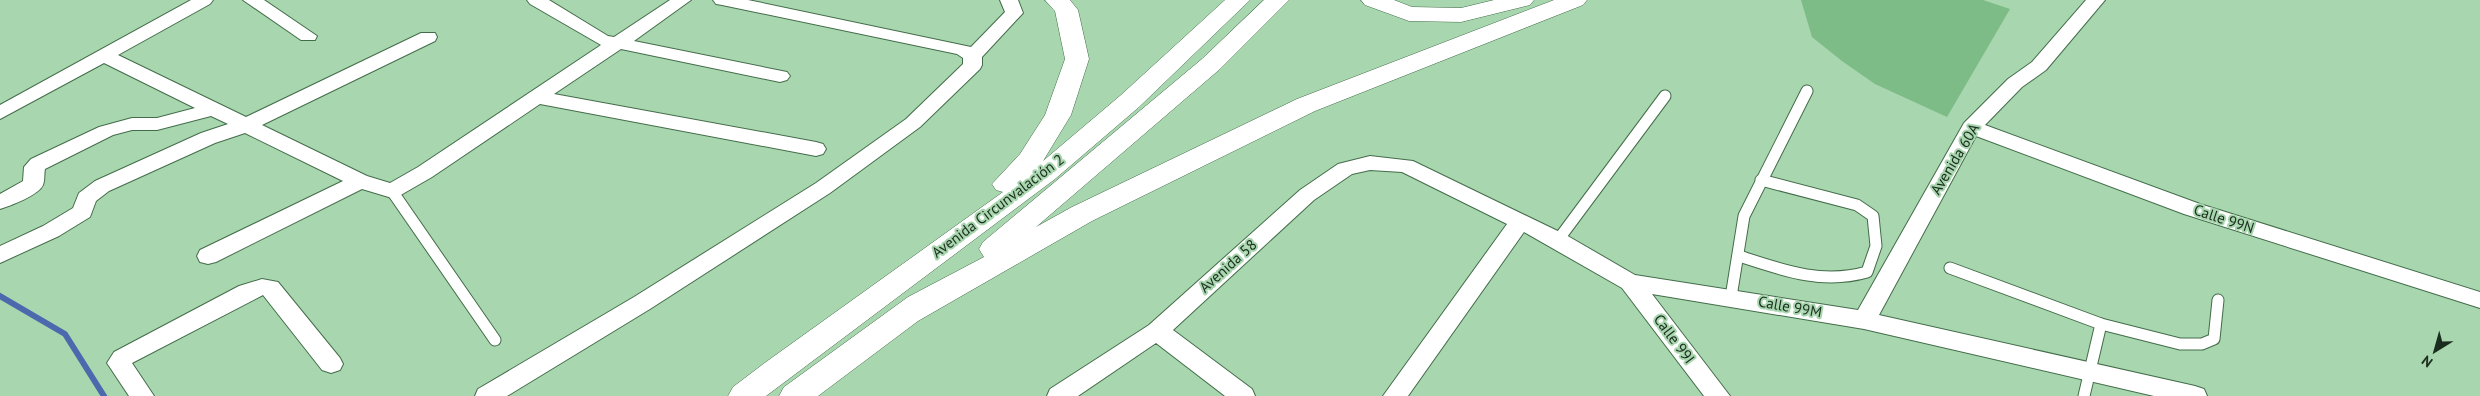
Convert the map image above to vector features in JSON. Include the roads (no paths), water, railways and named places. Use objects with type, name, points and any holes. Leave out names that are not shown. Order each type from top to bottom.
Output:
[{"type":"highway","points":[[932,256],[1030,160],[1058,115],[1078,59],[1066,10],[1056,0]]},
{"type":"highway","name":"Avenida Circunvalación 2","points":[[744,396],[805,348],[1017,195],[1152,82],[1238,0]]},
{"type":"highway","name":"Avenida Circunvalación 2","points":[[795,396],[1010,236],[1211,64],[1277,0]]},
{"type":"highway","points":[[1373,0],[1409,14],[1462,14],[1522,0]]},
{"type":"highway","points":[[903,316],[1082,214],[1306,105],[1576,0]]},
{"type":"street","points":[[0,113],[204,0]]},
{"type":"street","points":[[252,0],[308,36]]},
{"type":"street","points":[[536,0],[602,40],[780,76]]},
{"type":"street","points":[[105,56],[214,109],[244,126],[360,181],[392,191],[424,172],[682,0]]},
{"type":"street","points":[[487,396],[642,303],[823,188],[913,122],[973,65],[972,56],[963,50],[722,0]]},
{"type":"street","points":[[972,56],[1014,13],[1014,6],[1009,0]]},
{"type":"street","name":"Avenida 60A","points":[[1864,320],[1971,127],[2016,83],[2039,66],[2096,0]]},
{"type":"street","points":[[0,255],[51,231],[82,212],[87,198],[102,186],[208,138],[244,126],[428,37]]},
{"type":"street","points":[[536,97],[816,149]]},
{"type":"street","points":[[0,202],[16,195],[33,184],[34,167],[38,164],[106,131],[132,124],[157,124],[214,109]]},
{"type":"street","name":"Calle 99N","points":[[1971,127],[2192,209],[2480,300]]},
{"type":"street","name":"Avenida 58","points":[[1059,396],[1157,331],[1307,195],[1345,169],[1370,163],[1406,166]]},
{"type":"street","name":"Calle 99M","points":[[1406,166],[1558,240],[1630,282],[1864,320],[2194,396]]},
{"type":"street","points":[[208,256],[360,181]]},
{"type":"street","points":[[1395,396],[1520,222]]},
{"type":"street","name":"Calle 99I","points":[[1630,282],[1718,396]]},
{"type":"street","points":[[142,396],[119,363],[122,358],[247,292],[262,286],[270,288],[331,364]]},
{"type":"street","points":[[1157,331],[1243,396]]},
{"type":"lane","points":[[1731,297],[1744,216],[1807,90]]},
{"type":"lane","points":[[1558,240],[1664,96]]},
{"type":"lane","points":[[1739,256],[1806,277],[1850,279],[1867,272],[1876,246],[1873,216],[1857,205],[1761,180]]},
{"type":"lane","points":[[392,191],[495,340]]},
{"type":"lane","points":[[1950,268],[2101,324],[2180,344],[2202,344],[2214,339],[2218,300]]},
{"type":"lane","points":[[2084,396],[2091,373],[2101,324]]},
{"type":"waterway","points":[[0,296],[65,334],[104,396]]}]
